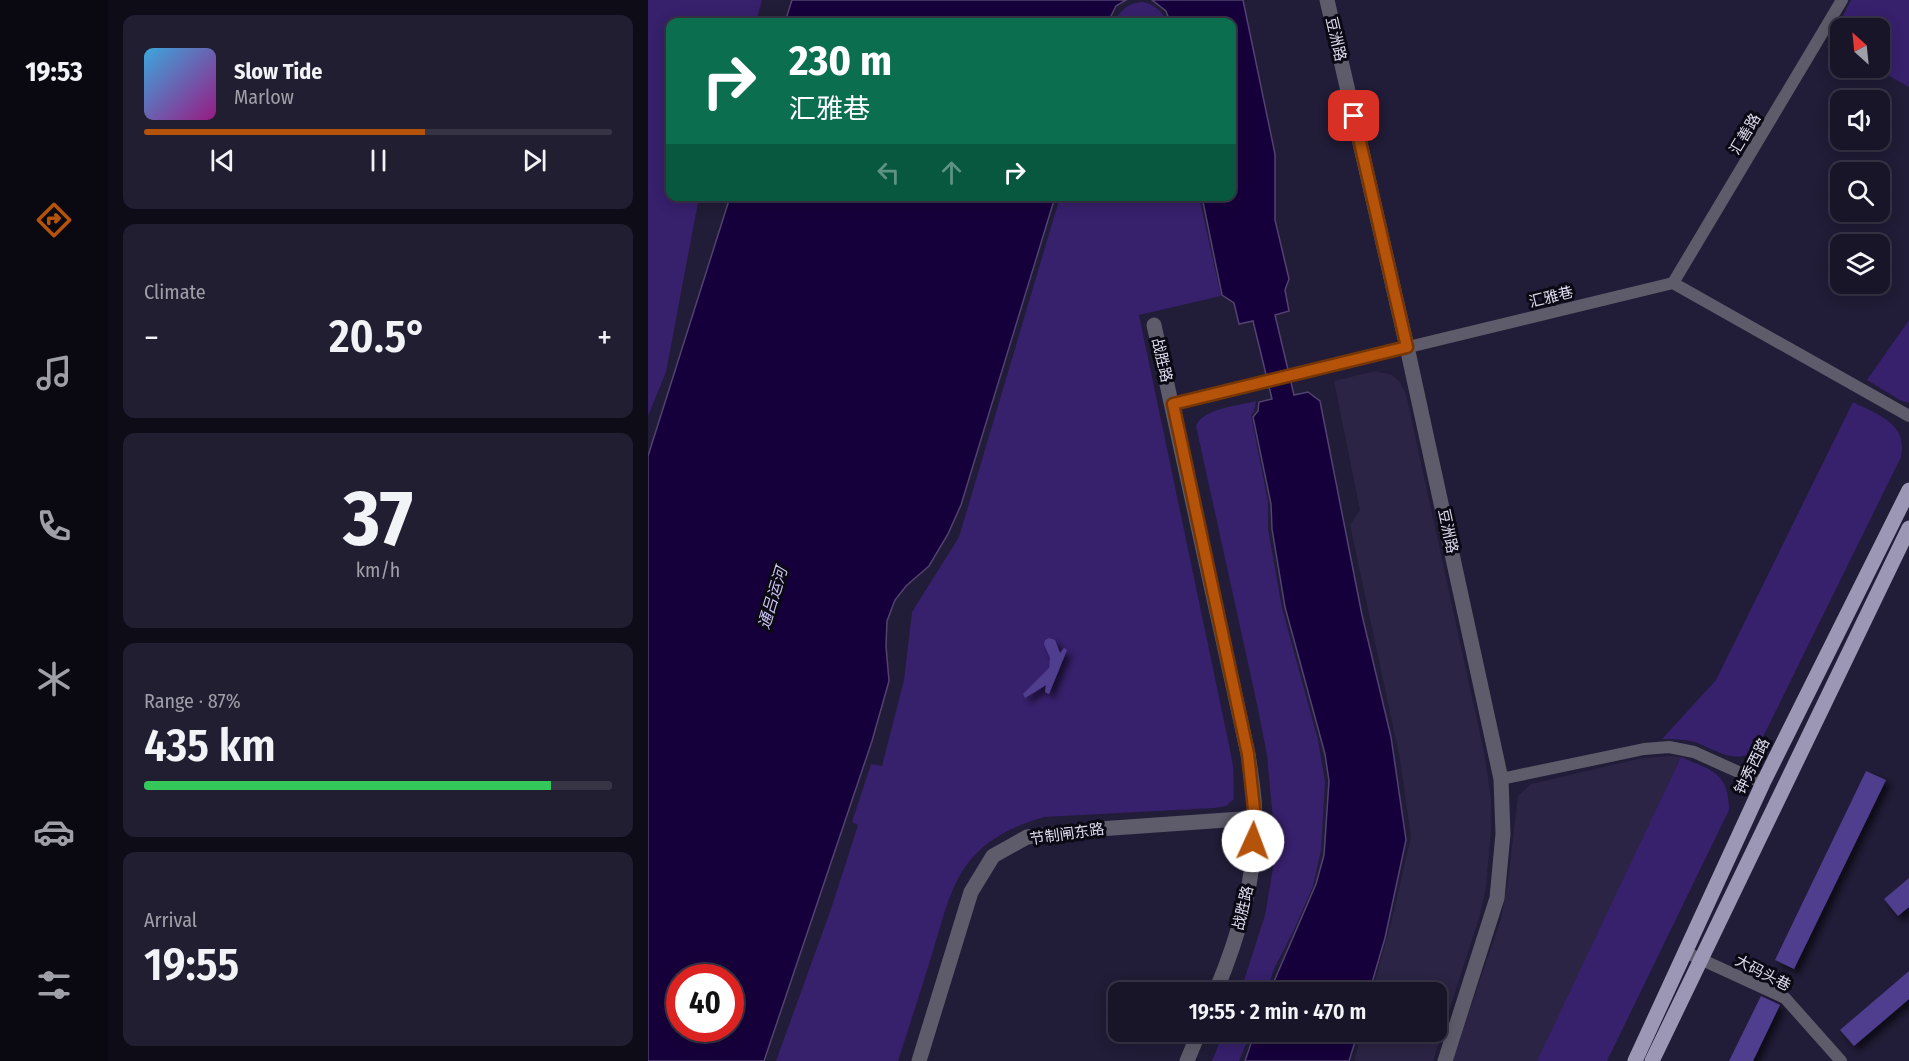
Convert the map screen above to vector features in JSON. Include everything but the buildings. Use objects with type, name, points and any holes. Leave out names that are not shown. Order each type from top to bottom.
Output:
[{"type":"main road","name":"钟秀西路","points":[[1635,1061],[1763,783],[1909,490]]},
{"type":"main road","points":[[1652,1061],[1909,528]]},
{"type":"street","name":"豆洲路","points":[[1327,0],[1407,347],[1501,779],[1503,834],[1497,898],[1445,1061]]},
{"type":"street","name":"汇善路","points":[[1673,283],[1842,0]]},
{"type":"street","name":"汇雅巷","points":[[1173,404],[1673,283]]},
{"type":"street","points":[[1673,283],[1909,416]]},
{"type":"street","name":"战胜路","points":[[1154,326],[1173,404],[1248,754],[1255,818],[1248,890],[1232,953],[1220,982]]},
{"type":"street","points":[[1501,779],[1644,749],[1669,747],[1694,752],[1763,783]]},
{"type":"street","name":"节制闸东路","points":[[919,1061],[971,892],[993,856],[1027,837],[1099,829],[1255,818]]},
{"type":"street","name":"大码头巷","points":[[1684,952],[1785,998],[1842,1061]]},
{"type":"street","points":[[1187,1061],[1195,1042]]},
{"type":"shaded area","points":[[648,0],[762,0],[757,18],[666,18],[666,201],[698,201],[666,372],[648,416]]},
{"type":"shaded area","points":[[1851,0],[1909,0],[1909,87],[1890,76],[1890,18],[1842,18]]},
{"type":"shaded area","points":[[1142,2],[1150,5],[1165,18],[1116,18],[1125,8]]},
{"type":"shaded area","points":[[1059,201],[1200,201],[1221,296],[1139,315],[1229,745],[1233,766],[1234,799],[1226,806],[1214,808],[1044,817],[1006,832],[980,850],[958,878],[944,914],[898,1061],[776,1061],[831,909],[858,825],[852,822],[871,764],[882,766],[904,680],[912,612],[959,537]]},
{"type":"shaded area","points":[[1909,320],[1909,403],[1867,380]]},
{"type":"shaded area","points":[[1375,371],[1392,375],[1400,382],[1406,394],[1484,752],[1491,798],[1486,888],[1480,915],[1447,1018],[1447,982],[1375,982],[1411,837],[1400,759],[1350,525],[1360,510],[1334,381]]},
{"type":"shaded area","points":[[1256,401],[1251,415],[1268,502],[1268,529],[1282,608],[1318,740],[1325,782],[1321,850],[1313,886],[1270,982],[1244,982],[1265,915],[1273,868],[1275,842],[1267,755],[1196,426],[1200,420],[1213,411]]},
{"type":"shaded area","points":[[1853,402],[1881,416],[1895,428],[1902,445],[1901,457],[1759,745],[1745,756],[1737,757],[1728,756],[1691,741],[1662,739],[1716,680]]},
{"type":"shaded area","points":[[1681,757],[1542,1061],[1452,1061],[1501,919],[1518,796],[1531,784],[1642,758]]},
{"type":"shaded area","points":[[1681,757],[1709,769],[1722,780],[1726,788],[1729,810],[1607,1061],[1537,1061]]},
{"type":"shaded area","points":[[1220,1042],[1247,1042],[1239,1061],[1212,1061]]},
{"type":"shaded area","points":[[1359,1042],[1439,1042],[1433,1061],[1354,1061]]},
{"type":"water","points":[[792,0],[1126,0],[1116,6],[1110,18],[786,18]]},
{"type":"water","points":[[1152,0],[1243,0],[1275,154],[1275,220],[1289,279],[1285,290],[1289,311],[1275,315],[1294,395],[1308,392],[1320,401],[1362,615],[1391,737],[1406,840],[1385,938],[1372,982],[1274,982],[1316,884],[1324,855],[1329,781],[1325,754],[1285,607],[1272,529],[1271,504],[1253,417],[1258,411],[1259,402],[1272,399],[1253,321],[1239,324],[1234,303],[1222,295],[1203,201],[1236,201],[1236,18],[1169,18],[1166,11]]},
{"type":"water","name":"通吕运河","points":[[729,201],[1054,201],[961,505],[948,534],[929,566],[906,586],[895,600],[887,621],[886,646],[889,681],[872,741],[764,1061],[648,1061],[648,456]]},
{"type":"water","points":[[1252,1042],[1355,1042],[1349,1061],[1245,1061]]},
{"type":"route","points":[[1253,841],[1255,818],[1248,754],[1173,404],[1407,347],[1354,116]]}]
